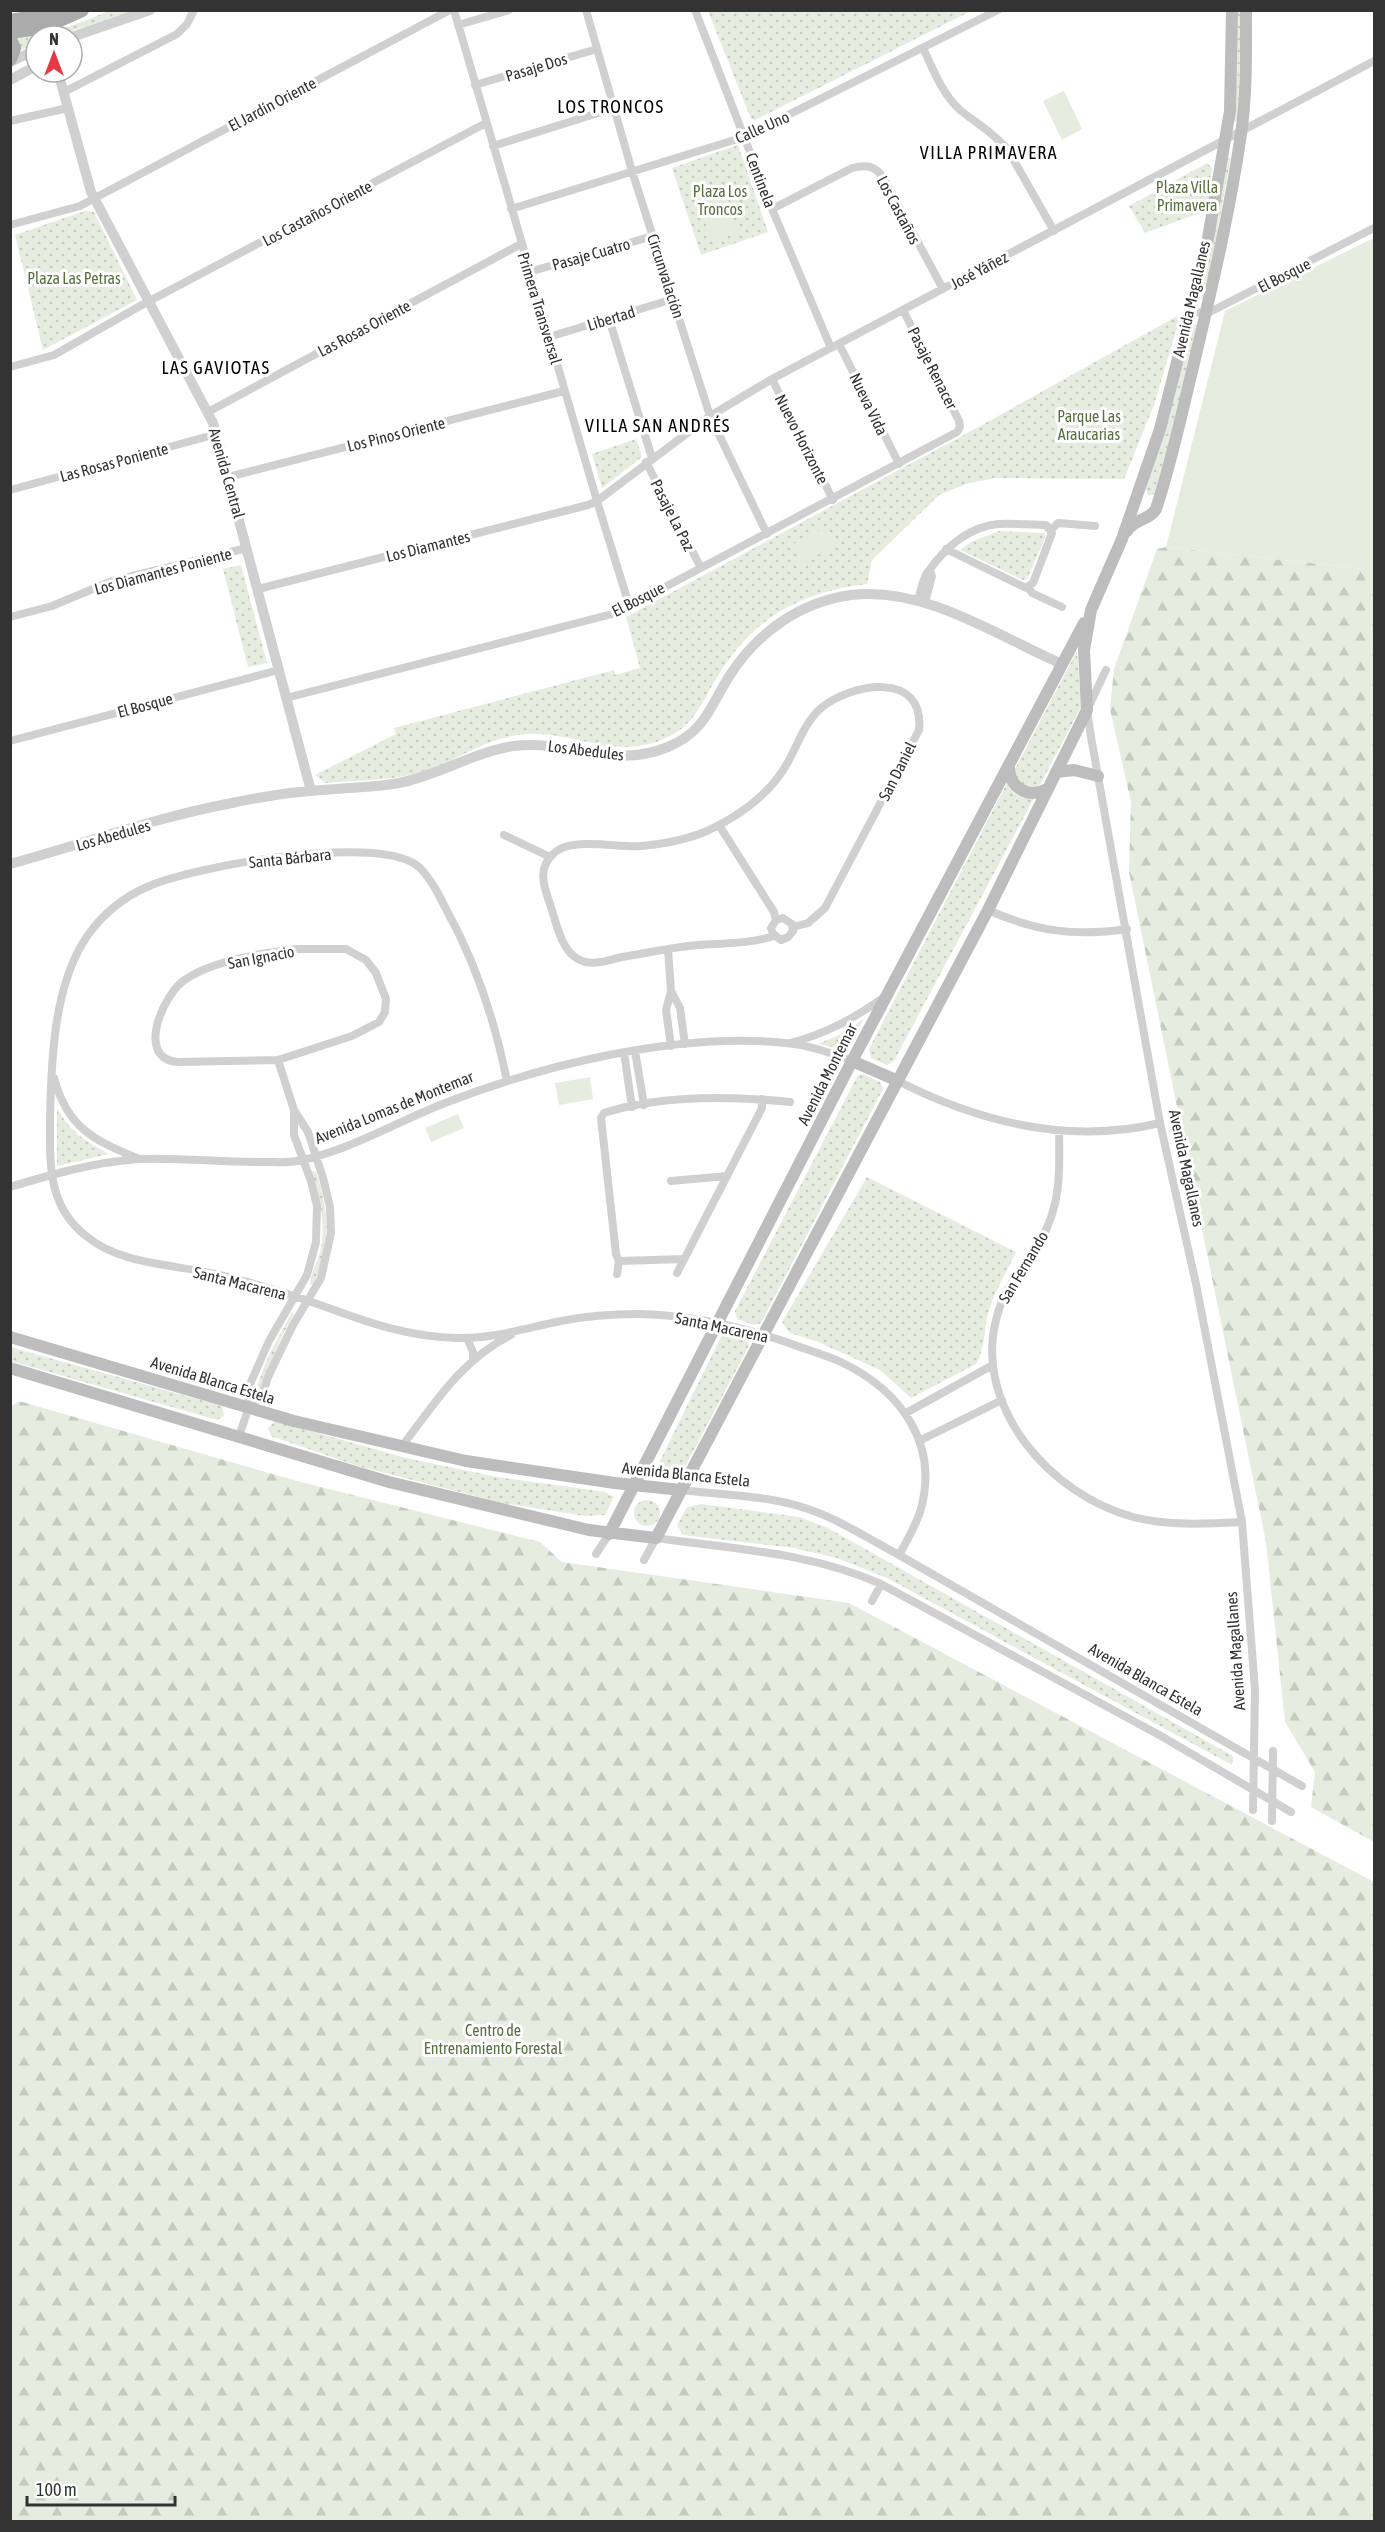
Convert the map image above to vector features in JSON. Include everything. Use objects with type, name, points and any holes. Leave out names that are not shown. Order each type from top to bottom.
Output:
[{"type":"main road","points":[[10,32],[58,10]]},
{"type":"main road","points":[[10,21],[42,18],[82,10]]},
{"type":"main road","name":"Avenida Magallanes","points":[[1087,710],[1084,650],[1090,610],[1122,539],[1160,429],[1207,244],[1226,141],[1231,79],[1232,10]]},
{"type":"main road","name":"Avenida Magallanes","points":[[1122,539],[1133,523],[1152,515],[1158,502],[1174,448],[1206,314],[1221,247],[1241,133],[1245,79],[1246,10]]},
{"type":"main road","points":[[10,39],[14,48],[10,61]]},
{"type":"main road","points":[[1140,486],[1142,498],[1146,501],[1158,502]]},
{"type":"main road","name":"Avenida Montemar","points":[[609,1534],[852,1061],[1090,610]]},
{"type":"main road","points":[[10,1368],[389,1482],[516,1514],[609,1534],[656,1538],[896,1080],[988,910],[1087,710]]},
{"type":"main road","points":[[1009,766],[1010,777],[1020,790],[1034,793],[1047,789]]},
{"type":"main road","points":[[1056,772],[1074,770],[1098,776]]},
{"type":"main road","name":"Avenida Lomas de Montemar","points":[[852,1061],[896,1080]]},
{"type":"main road","name":"Avenida Blanca Estela","points":[[10,1337],[294,1421],[486,1465],[681,1490]]},
{"type":"street","points":[[84,33],[150,10]]},
{"type":"street","points":[[64,92],[177,34],[187,24],[194,10]]},
{"type":"street","name":"Primera Transversal","points":[[452,10],[629,605]]},
{"type":"street","name":"El Jardín Oriente","points":[[10,225],[80,206],[452,10]]},
{"type":"street","points":[[458,25],[509,10]]},
{"type":"street","name":"Circunvalación","points":[[586,10],[632,171],[710,416],[767,534]]},
{"type":"street","name":"Centinela","points":[[695,10],[772,209],[835,346]]},
{"type":"street","name":"Calle Uno","points":[[511,209],[744,137],[998,10]]},
{"type":"street","points":[[84,38],[112,23]]},
{"type":"street","points":[[923,48],[943,90],[951,101],[1001,141],[1008,150],[1054,231]]},
{"type":"street","name":"Pasaje Dos","points":[[475,85],[597,49]]},
{"type":"street","points":[[10,61],[24,55]]},
{"type":"street","name":"José Yáñez","points":[[597,501],[710,416],[772,379],[1226,141],[1374,60]]},
{"type":"street","points":[[10,80],[24,72]]},
{"type":"street","name":"Avenida Central","points":[[62,84],[91,192],[208,412],[217,434],[311,791]]},
{"type":"street","points":[[10,121],[68,108]]},
{"type":"street","points":[[493,146],[614,108]]},
{"type":"street","name":"Los Castaños Oriente","points":[[10,367],[54,355],[486,123]]},
{"type":"street","name":"Los Castaños","points":[[772,209],[852,168],[861,165],[875,168],[884,179],[943,289]]},
{"type":"street","name":"El Bosque","points":[[1206,314],[1374,228]]},
{"type":"street","name":"Pasaje Cuatro","points":[[529,272],[653,236]]},
{"type":"street","name":"Las Rosas Oriente","points":[[208,412],[521,243]]},
{"type":"street","name":"Libertad","points":[[549,337],[673,299]]},
{"type":"street","name":"Pasaje Renacer","points":[[903,310],[960,427]]},
{"type":"street","points":[[1191,311],[1206,314]]},
{"type":"street","name":"Pasaje La Paz","points":[[609,319],[649,460],[700,568]]},
{"type":"street","name":"Nueva Vida","points":[[835,346],[899,464]]},
{"type":"street","name":"Nuevo Horizonte","points":[[772,379],[833,500]]},
{"type":"street","name":"Los Pinos Oriente","points":[[228,477],[564,391]]},
{"type":"street","name":"El Bosque","points":[[286,698],[616,613],[833,500],[957,432],[960,427]]},
{"type":"street","name":"Las Rosas Poniente","points":[[10,490],[217,434]]},
{"type":"street","name":"Los Diamantes","points":[[258,589],[597,501]]},
{"type":"street","points":[[1051,530],[1058,523],[1095,526]]},
{"type":"street","points":[[921,601],[932,576],[930,570],[946,549],[961,537],[999,524],[1046,525],[1051,530],[1052,537],[1033,583],[1028,587],[1023,587],[946,549]]},
{"type":"street","name":"Los Diamantes Poniente","points":[[10,616],[52,606],[112,581],[247,548]]},
{"type":"street","points":[[1028,587],[1032,593],[1062,607]]},
{"type":"street","name":"Los Abedules","points":[[10,864],[225,804],[311,791],[397,784],[421,778],[488,752],[514,746],[556,746],[618,757],[653,752],[676,743],[696,729],[714,708],[732,672],[750,649],[771,629],[796,613],[822,602],[851,596],[879,594],[921,601],[1062,664]]},
{"type":"street","name":"El Bosque","points":[[10,741],[279,670]]},
{"type":"street","points":[[1087,710],[1106,670]]},
{"type":"street","name":"San Daniel","points":[[877,687],[897,689],[905,693],[914,703],[919,716],[919,730],[840,882],[820,914],[808,923],[793,927],[791,935],[785,939],[774,936],[758,941],[699,945],[594,963],[583,962],[573,956],[560,934],[543,882],[544,868],[550,857],[568,845],[622,847],[656,844],[688,838],[718,825],[746,809],[770,788],[780,776],[811,718],[827,703],[846,693],[877,687]]},
{"type":"street","name":"Avenida Magallanes","points":[[1087,710],[1160,1123],[1196,1284],[1242,1522],[1256,1690],[1253,1810]]},
{"type":"street","points":[[718,825],[769,903],[776,920]]},
{"type":"street","points":[[504,836],[550,857]]},
{"type":"street","name":"Santa Bárbara","points":[[52,1175],[52,1071],[58,1023],[70,968],[93,929],[124,900],[162,880],[214,868],[298,855],[382,853],[399,856],[420,868],[445,907],[478,976],[507,1081]]},
{"type":"street","points":[[988,910],[1033,927],[1057,932],[1075,934],[1126,929]]},
{"type":"street","points":[[776,920],[787,919],[793,927]]},
{"type":"street","points":[[774,936],[771,928],[776,920]]},
{"type":"street","name":"San Ignacio","points":[[345,949],[366,960],[376,973],[386,999],[385,1012],[379,1022],[352,1036],[278,1060],[178,1062],[167,1060],[157,1049],[155,1039],[165,1004],[186,978],[217,966],[265,953],[345,949]]},
{"type":"street","points":[[668,949],[671,991],[666,1010],[670,1046]]},
{"type":"street","points":[[671,991],[680,1008],[685,1044]]},
{"type":"street","name":"Avenida Lomas de Montemar","points":[[788,1043],[814,1037],[840,1026],[886,996]]},
{"type":"street","name":"Avenida Lomas de Montemar","points":[[10,1187],[96,1164],[140,1159],[245,1163],[303,1160],[327,1154],[473,1092],[507,1081],[635,1051],[727,1041],[788,1043],[817,1049],[852,1061]]},
{"type":"street","points":[[635,1051],[644,1105]]},
{"type":"street","points":[[624,1053],[632,1107]]},
{"type":"street","points":[[249,1407],[262,1396],[277,1357],[321,1278],[331,1233],[328,1196],[316,1156],[305,1126],[294,1110],[278,1060]]},
{"type":"street","name":"Santa Bárbara","points":[[52,1071],[61,1100],[83,1131],[112,1148],[140,1159]]},
{"type":"street","name":"Avenida Lomas de Montemar","points":[[896,1080],[960,1109],[1009,1123],[1081,1132],[1160,1123]]},
{"type":"street","points":[[617,1274],[619,1261],[616,1254],[602,1118],[607,1113],[644,1105],[718,1098],[790,1102]]},
{"type":"street","points":[[677,1273],[762,1108],[762,1099]]},
{"type":"street","points":[[239,1436],[249,1407],[247,1391],[269,1341],[311,1264],[318,1230],[314,1194],[294,1135],[294,1110]]},
{"type":"street","name":"San Fernando","points":[[1059,1131],[1059,1181],[1055,1206],[1041,1240],[1012,1280],[1000,1304],[992,1341],[991,1366],[1002,1400],[1016,1429],[1046,1466],[1071,1487],[1100,1504],[1131,1516],[1164,1523],[1242,1522]]},
{"type":"street","name":"Santa Macarena","points":[[52,1175],[57,1199],[68,1217],[82,1233],[99,1246],[120,1254],[242,1280],[392,1330],[430,1336],[466,1338],[516,1332],[564,1320],[612,1315],[661,1315],[718,1323],[764,1334],[852,1368],[884,1390],[906,1413],[920,1441],[925,1476],[923,1501],[916,1525],[899,1555]]},
{"type":"street","points":[[671,1181],[727,1176]]},
{"type":"street","points":[[619,1261],[684,1259]]},
{"type":"street","name":"Santa Macarena","points":[[403,1445],[444,1389],[472,1361],[493,1345],[516,1332]]},
{"type":"street","points":[[466,1338],[473,1352],[472,1361]]},
{"type":"street","points":[[906,1413],[991,1366]]},
{"type":"street","points":[[920,1441],[1002,1400]]},
{"type":"street","name":"Avenida Blanca Estela","points":[[681,1490],[773,1501],[805,1508],[899,1555],[1302,1786]]},
{"type":"street","name":"Avenida Montemar","points":[[596,1554],[609,1534]]},
{"type":"street","points":[[644,1560],[656,1538],[818,1561],[854,1572],[881,1584],[1151,1730],[1291,1812]]},
{"type":"street","points":[[872,1601],[881,1584]]},
{"type":"street","points":[[1272,1821],[1274,1751]]},
{"type":"green space","points":[[108,11],[134,11],[84,27],[84,24],[77,24]]},
{"type":"green space","points":[[708,11],[971,11],[755,120],[751,119]]},
{"type":"green space","points":[[1237,11],[1241,11],[1238,121],[1234,122]]},
{"type":"green space","points":[[24,36],[24,49],[20,51],[17,37]]},
{"type":"green space","points":[[1064,91],[1082,129],[1062,140],[1043,101]]},
{"type":"green space","name":"Plaza Los Troncos","points":[[738,145],[768,232],[701,255],[672,168]]},
{"type":"green space","points":[[1231,157],[1205,300],[1201,299],[1226,159]]},
{"type":"green space","name":"Plaza Villa Primavera","points":[[1207,163],[1212,168],[1208,210],[1145,233],[1129,206]]},
{"type":"green space","points":[[727,195],[737,233],[710,240],[700,202]]},
{"type":"green space","name":"Plaza Las Petras","points":[[85,211],[94,212],[137,300],[43,350],[15,235]]},
{"type":"green space","points":[[1374,238],[1374,570],[1166,547],[1225,311]]},
{"type":"green space","name":"Parque Las Araucarias","points":[[1181,314],[1154,405],[1124,479],[994,478],[966,484],[939,495],[872,560],[867,584],[842,588],[799,602],[779,612],[761,625],[730,658],[693,717],[672,735],[634,747],[616,747],[545,734],[526,734],[489,743],[433,768],[406,775],[325,783],[315,775],[396,734],[394,728],[614,670],[615,675],[640,668],[626,617],[973,430]]},
{"type":"green space","points":[[1193,324],[1199,325],[1170,445],[1155,495],[1148,495],[1145,488]]},
{"type":"green space","points":[[636,439],[642,457],[602,488],[592,454]]},
{"type":"green space","points":[[827,526],[837,545],[801,564],[791,545]]},
{"type":"green space","points":[[999,531],[1045,533],[1045,538],[1027,579],[1023,580],[960,550],[971,542]]},
{"type":"green space","points":[[1166,547],[1374,570],[1374,1842],[1311,1807],[1315,1772],[1285,1722],[1266,1542],[1129,872],[1131,802],[1110,709],[1114,669],[1157,549]]},
{"type":"green space","points":[[241,565],[267,663],[248,667],[223,569]]},
{"type":"green space","points":[[1077,651],[1081,707],[1040,785],[1027,786],[1018,779],[1014,771]]},
{"type":"green space","points":[[1007,783],[1018,795],[1034,798],[894,1061],[887,1065],[871,1058],[869,1049]]},
{"type":"green space","points":[[864,1018],[846,1050],[818,1044],[846,1032]]},
{"type":"green space","points":[[863,1074],[880,1082],[883,1089],[761,1323],[754,1325],[737,1319],[735,1311],[858,1075]]},
{"type":"green space","points":[[590,1077],[593,1099],[559,1105],[555,1083]]},
{"type":"green space","points":[[57,1108],[79,1135],[109,1154],[57,1166]]},
{"type":"green space","points":[[458,1114],[464,1128],[431,1142],[425,1128]]},
{"type":"green space","points":[[313,1171],[316,1172],[324,1200],[326,1243],[319,1270],[313,1284],[310,1285],[321,1248],[323,1229]]},
{"type":"green space","points":[[867,1177],[1016,1252],[991,1305],[983,1346],[976,1364],[911,1398],[880,1370],[816,1341],[790,1333],[782,1322]]},
{"type":"green space","points":[[292,1312],[294,1314],[282,1336],[260,1390],[256,1389],[268,1357]]},
{"type":"green space","points":[[729,1333],[745,1339],[749,1346],[687,1463],[677,1477],[666,1478],[656,1469],[722,1335]]},
{"type":"green space","points":[[10,1347],[222,1406],[224,1416],[217,1420],[11,1361]]},
{"type":"green space","name":"Centro de Entrenamiento Forestal","points":[[19,1401],[297,1481],[540,1542],[562,1562],[849,1603],[1374,1882],[1374,2521],[11,2521],[10,1407]]},
{"type":"green space","points":[[275,1421],[406,1458],[497,1477],[605,1492],[614,1497],[605,1515],[585,1516],[503,1503],[358,1466],[271,1436],[268,1428]]},
{"type":"green space","points":[[647,1500],[656,1504],[660,1513],[656,1522],[647,1526],[638,1522],[634,1513],[638,1504]]},
{"type":"green space","points":[[702,1504],[799,1517],[828,1528],[1233,1756],[1232,1765],[887,1578],[837,1558],[794,1548],[683,1535],[677,1525],[687,1507]]},
{"type":"district","name":"LOS TRONCOS","points":[[611,107]]},
{"type":"district","name":"VILLA PRIMAVERA","points":[[989,153]]},
{"type":"district","name":"LAS GAVIOTAS","points":[[216,368]]},
{"type":"district","name":"VILLA SAN ANDRÉS","points":[[658,426]]}]
